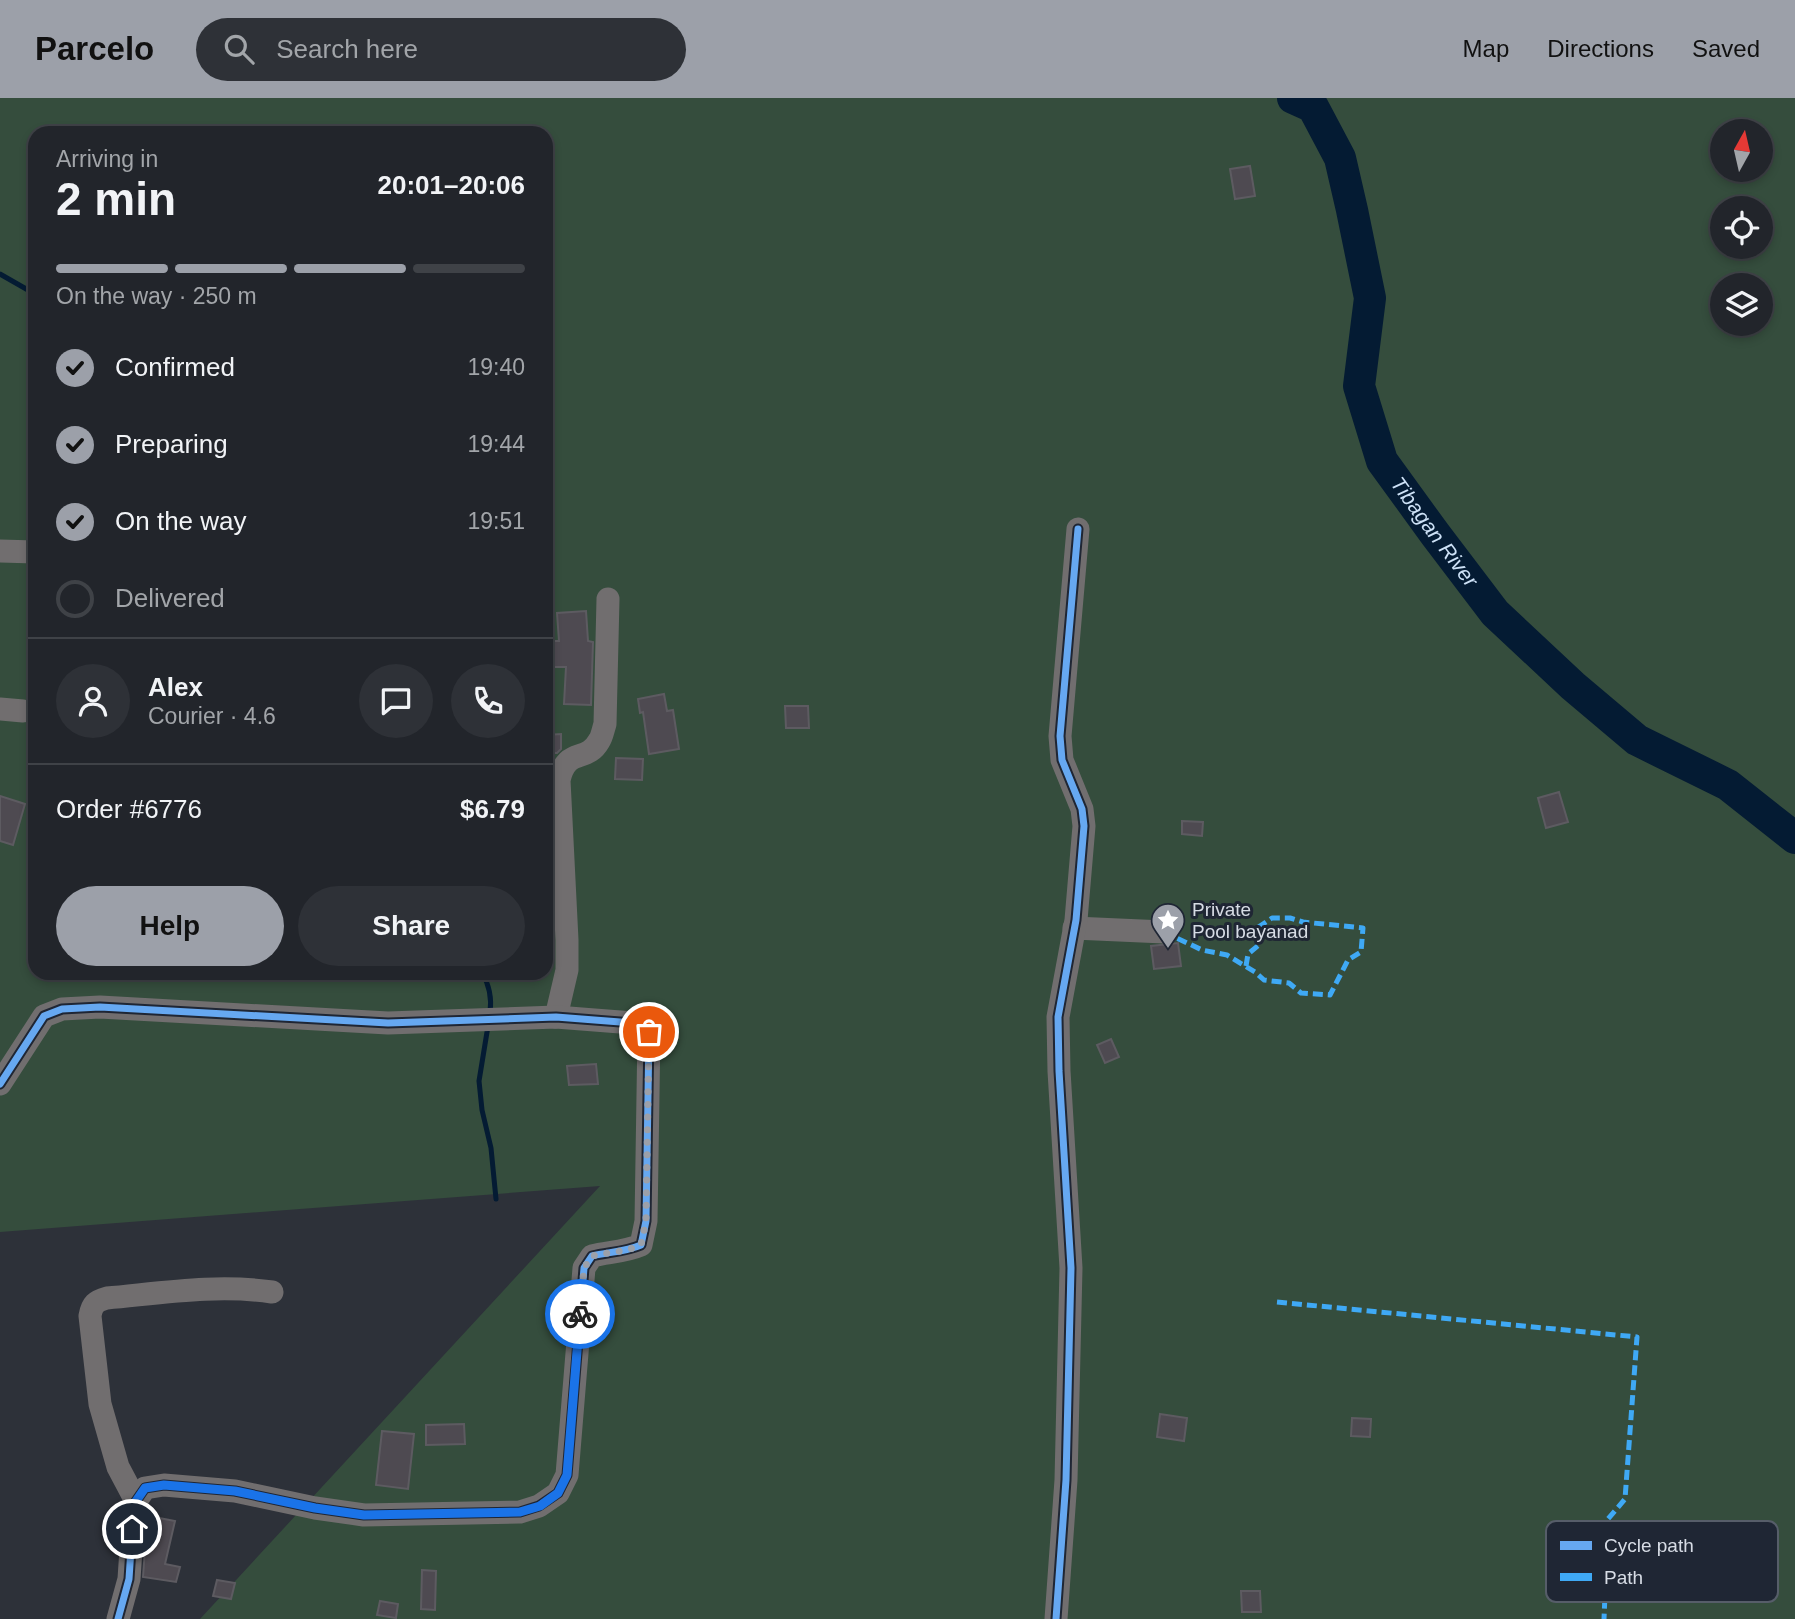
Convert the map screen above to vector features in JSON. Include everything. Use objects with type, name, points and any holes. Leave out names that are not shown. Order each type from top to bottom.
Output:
[{"type":"street","points":[[1056,1619],[1066,1480],[1071,1268],[1058,1017],[1074,928],[1084,826],[1082,809],[1062,760],[1059,736],[1077,529]]},
{"type":"street","points":[[0,551],[28,552]]},
{"type":"street","points":[[556,1017],[567,960],[559,780],[562,767],[569,759],[586,753],[601,740],[605,724],[608,599]]},
{"type":"street","points":[[0,709],[23,711]]},
{"type":"street","points":[[1074,928],[1164,932]]},
{"type":"street","points":[[0,1084],[44,1016],[62,1009],[113,1008],[388,1023],[556,1017],[633,1023],[649,1032],[644,1235],[641,1245],[627,1251],[592,1256],[584,1268],[567,1475],[558,1493],[540,1506],[520,1512],[364,1515],[235,1491],[164,1485],[145,1488],[134,1504],[129,1579],[118,1619]]},
{"type":"street","points":[[136,1501],[118,1468],[100,1404],[91,1308],[97,1301],[107,1297],[212,1288],[272,1292]]},
{"type":"green space","points":[[0,98],[1795,98],[1795,1619],[200,1619],[600,1186],[0,1232]]},
{"type":"building","points":[[1250,166],[1255,196],[1235,199],[1230,169]]},
{"type":"building","points":[[586,611],[588,641],[593,642],[591,705],[564,704],[566,667],[553,667],[553,641],[559,641],[557,613]]},
{"type":"building","points":[[664,694],[667,711],[673,710],[679,749],[649,754],[643,712],[640,713],[638,699]]},
{"type":"building","points":[[785,706],[808,706],[809,728],[786,728]]},
{"type":"building","points":[[561,734],[561,749],[557,753],[553,753],[553,735]]},
{"type":"building","points":[[616,758],[643,759],[642,780],[615,779]]},
{"type":"building","points":[[1559,792],[1568,822],[1546,828],[1538,798]]},
{"type":"building","points":[[0,796],[25,804],[13,845],[0,841]]},
{"type":"building","points":[[1182,821],[1203,822],[1202,836],[1182,834]]},
{"type":"building","points":[[1178,943],[1181,966],[1154,969],[1151,946]]},
{"type":"building","points":[[1111,1039],[1119,1057],[1105,1063],[1097,1045]]},
{"type":"building","points":[[596,1064],[598,1084],[569,1085],[567,1066]]},
{"type":"building","points":[[1160,1414],[1187,1418],[1184,1441],[1157,1437]]},
{"type":"building","points":[[1352,1418],[1371,1419],[1370,1437],[1351,1436]]},
{"type":"building","points":[[464,1424],[465,1444],[426,1445],[426,1425]]},
{"type":"building","points":[[382,1431],[414,1434],[408,1489],[376,1485]]},
{"type":"building","points":[[154,1517],[175,1521],[165,1564],[180,1567],[176,1582],[143,1577],[145,1549],[147,1550]]},
{"type":"building","points":[[422,1570],[436,1571],[435,1610],[421,1609]]},
{"type":"building","points":[[217,1580],[235,1583],[231,1599],[213,1596]]},
{"type":"building","points":[[1241,1591],[1260,1591],[1261,1612],[1242,1612]]},
{"type":"building","points":[[380,1601],[398,1604],[396,1618],[377,1615]]},
{"type":"waterway","name":"Tibagan River","points":[[1293,98],[1313,107],[1340,158],[1370,298],[1359,386],[1382,461],[1495,613],[1573,686],[1637,740],[1728,785],[1795,838]]},
{"type":"waterway","points":[[0,274],[28,290]]},
{"type":"waterway","points":[[486,980],[490,992],[490,1013]]},
{"type":"waterway","points":[[488,1026],[479,1081],[482,1110],[491,1148],[496,1199]]},
{"type":"marked path","points":[[1164,932],[1202,950],[1227,955],[1264,980],[1289,983],[1301,993],[1330,995],[1348,960],[1361,952],[1363,928],[1272,918],[1257,928],[1260,944],[1248,954],[1246,966]]},
{"type":"marked path","points":[[1277,1302],[1637,1337],[1625,1499],[1608,1521]]},
{"type":"marked path","points":[[1604,1619],[1605,1602]]},
{"type":"cycle path","points":[[1056,1619],[1066,1480],[1071,1268],[1058,1017],[1076,920],[1084,826],[1082,809],[1062,760],[1060,736],[1078,529]]},
{"type":"cycle path","points":[[0,1084],[44,1016],[62,1009],[100,1007],[388,1023],[556,1017],[633,1023],[649,1032],[646,1221],[641,1245],[592,1256],[584,1268],[567,1475],[558,1493],[539,1506],[520,1512],[364,1515],[235,1491],[164,1485],[145,1488],[134,1504],[129,1579],[118,1619]]},
{"type":"way so far","points":[[580,1314],[584,1268],[592,1256],[627,1251],[641,1245],[644,1235],[649,1032]]},
{"type":"place","name":"Private Pool bayanad","points":[[1168,950]]},
{"type":"route","points":[[132,1529],[134,1504],[145,1488],[164,1485],[235,1491],[364,1515],[520,1512],[540,1506],[558,1493],[567,1475],[580,1314]]}]
